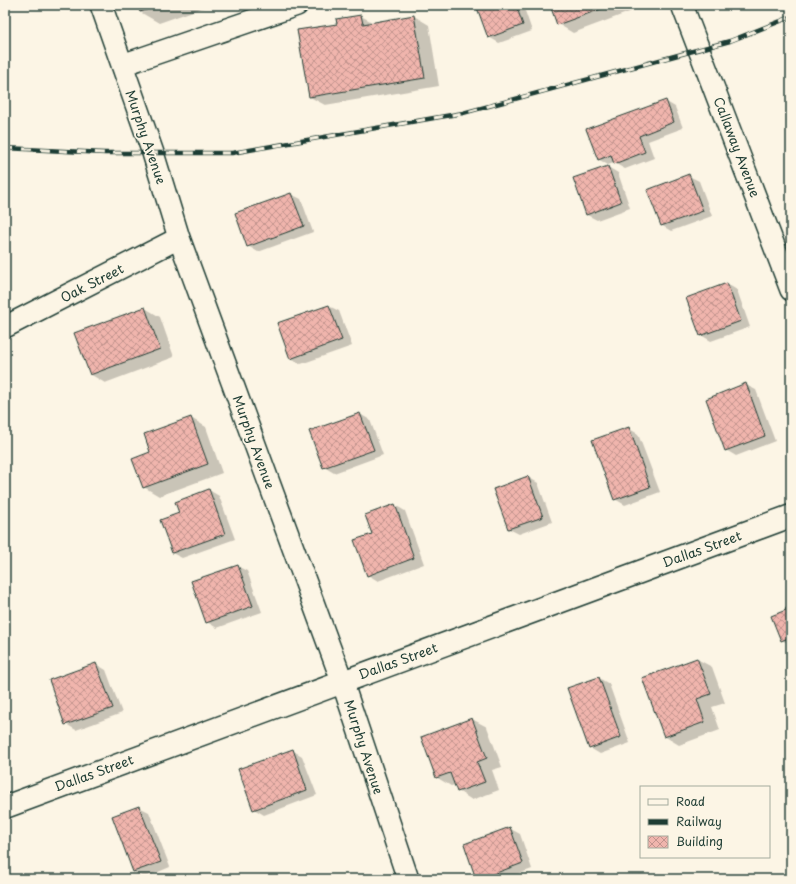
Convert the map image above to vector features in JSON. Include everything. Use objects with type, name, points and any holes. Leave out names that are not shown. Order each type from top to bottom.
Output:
[{"type":"street","name":"Murphy Avenue","points":[[101,5],[153,153],[179,238],[342,681],[408,879]]},
{"type":"street","points":[[122,65],[297,5]]},
{"type":"street","name":"Callaway Avenue","points":[[682,5],[791,290]]},
{"type":"street","name":"Oak Street","points":[[5,327],[179,238]]},
{"type":"street","name":"Dallas Street","points":[[5,807],[791,516]]},
{"type":"building","points":[[137,5],[161,5],[140,12]]},
{"type":"building","points":[[476,5],[516,5],[523,25],[488,38]]},
{"type":"building","points":[[550,5],[612,5],[557,25]]},
{"type":"building","points":[[361,15],[363,24],[414,15],[425,78],[309,97],[297,30],[337,24],[336,19]]},
{"type":"building","points":[[666,100],[674,122],[639,136],[645,152],[614,164],[611,155],[598,160],[586,129]]},
{"type":"building","points":[[608,166],[621,202],[586,215],[573,178]]},
{"type":"building","points":[[689,174],[703,211],[661,226],[647,190]]},
{"type":"building","points":[[291,193],[304,226],[247,247],[235,213]]},
{"type":"building","points":[[727,283],[741,321],[700,336],[686,298]]},
{"type":"building","points":[[329,305],[342,340],[290,359],[277,323]]},
{"type":"building","points":[[145,307],[160,349],[90,375],[74,333]]},
{"type":"building","points":[[746,383],[765,436],[725,451],[706,399]]},
{"type":"building","points":[[360,413],[374,450],[323,468],[309,431]]},
{"type":"building","points":[[191,417],[208,464],[143,488],[132,459],[150,452],[144,434]]},
{"type":"building","points":[[629,427],[650,487],[614,500],[592,440]]},
{"type":"building","points":[[528,476],[543,517],[508,529],[493,489]]},
{"type":"building","points":[[209,489],[225,534],[172,553],[160,520],[179,513],[175,502]]},
{"type":"building","points":[[395,504],[414,558],[367,576],[354,540],[372,534],[365,515]]},
{"type":"building","points":[[238,565],[253,606],[206,623],[191,581]]},
{"type":"building","points":[[791,606],[791,637],[781,641],[771,616],[786,610],[786,608]]},
{"type":"building","points":[[697,658],[711,694],[697,699],[705,722],[664,737],[642,678]]},
{"type":"building","points":[[96,663],[113,708],[65,725],[49,680]]},
{"type":"building","points":[[599,677],[621,737],[589,749],[567,688]]},
{"type":"building","points":[[472,718],[487,758],[477,762],[485,782],[457,792],[450,773],[436,778],[421,737]]},
{"type":"building","points":[[293,749],[307,790],[253,810],[238,769]]},
{"type":"building","points":[[139,806],[161,862],[133,872],[112,816]]},
{"type":"building","points":[[510,827],[523,863],[480,879],[476,879],[464,844]]},
{"type":"railway","points":[[5,148],[105,153],[232,153],[463,113],[730,41],[791,17]]}]
